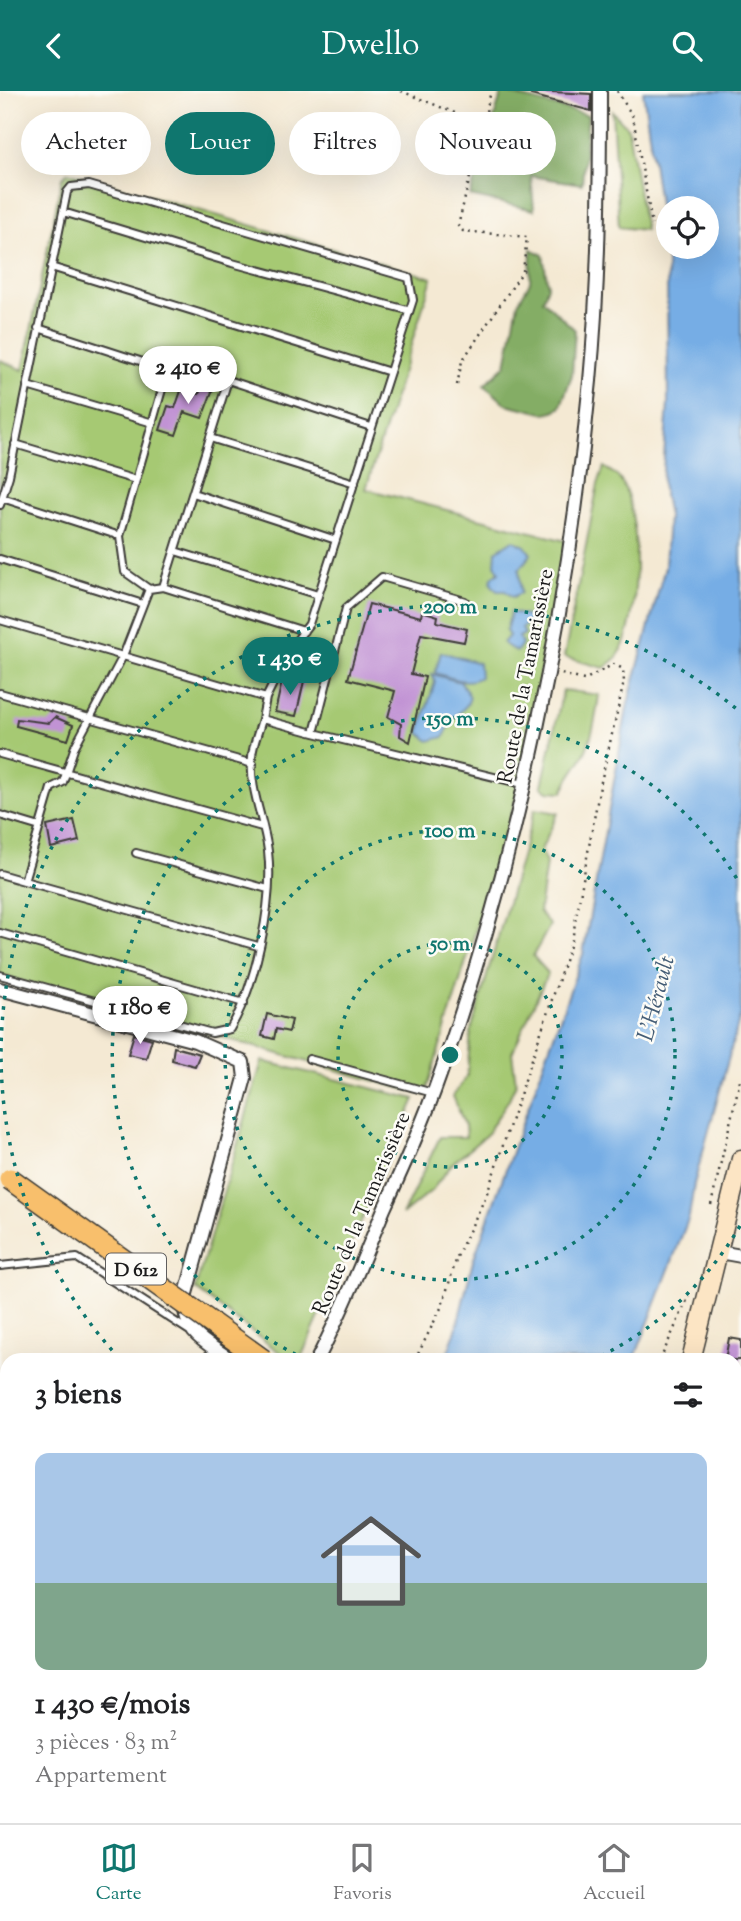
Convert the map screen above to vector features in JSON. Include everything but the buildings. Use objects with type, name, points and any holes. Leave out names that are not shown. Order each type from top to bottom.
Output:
[{"type":"highway","name":"D 612","points":[[5,1176],[253,1353]]},
{"type":"street","name":"Route de la Tamarissière","points":[[320,1353],[433,1093],[454,1035],[523,784],[567,561],[580,477],[596,308],[600,91]]},
{"type":"street","points":[[0,989],[195,1041],[243,1062],[246,1078],[184,1301],[185,1319],[193,1333],[221,1353]]},
{"type":"street","points":[[694,1353],[740,1169]]},
{"type":"street","points":[[719,1252],[741,1257]]},
{"type":"lane","points":[[0,975],[212,1033],[230,1029],[244,1003],[268,889],[268,852],[252,755],[266,698],[290,649],[304,631],[318,595],[391,362],[404,335],[407,310],[413,300],[409,278],[83,184],[67,191],[1,501],[120,536]]},
{"type":"lane","points":[[63,212],[232,263],[407,310]]},
{"type":"lane","points":[[51,267],[390,372]]},
{"type":"lane","points":[[38,328],[180,374],[220,369],[228,380],[371,427]]},
{"type":"lane","points":[[180,374],[163,386],[120,536],[125,572],[149,589],[163,587],[304,631]]},
{"type":"lane","points":[[163,587],[228,380]]},
{"type":"lane","points":[[27,386],[153,423]]},
{"type":"lane","points":[[210,438],[355,483]]},
{"type":"lane","points":[[15,445],[136,480]]},
{"type":"lane","points":[[193,493],[336,540]]},
{"type":"lane","points":[[175,551],[318,595]]},
{"type":"lane","points":[[0,559],[143,604]]},
{"type":"lane","points":[[314,733],[346,608],[355,600],[382,577],[465,601]]},
{"type":"lane","points":[[24,881],[51,788],[64,782],[75,746],[123,656],[149,589]]},
{"type":"lane","points":[[0,620],[266,698]]},
{"type":"lane","points":[[0,693],[253,764]]},
{"type":"lane","points":[[262,719],[523,784]]},
{"type":"lane","points":[[0,754],[262,827]]},
{"type":"lane","points":[[0,815],[40,827]]},
{"type":"lane","points":[[136,853],[268,889]]},
{"type":"lane","points":[[0,874],[258,946]]},
{"type":"lane","points":[[0,933],[244,1003]]},
{"type":"lane","points":[[309,1059],[433,1093]]},
{"type":"lane","points":[[0,1266],[77,1258],[193,1333]]},
{"type":"path","points":[[401,91],[453,112]]},
{"type":"path","points":[[485,112],[491,91]]},
{"type":"path","points":[[617,91],[633,117],[652,225]]},
{"type":"path","points":[[457,385],[462,361],[523,271],[527,237],[463,231],[458,226],[470,175]]},
{"type":"path","points":[[418,1353],[442,1306],[458,1254],[486,1196],[572,940],[600,786],[624,682],[622,669],[614,664],[584,680],[559,673]]},
{"type":"path","points":[[710,1209],[741,1076]]},
{"type":"path","points":[[663,1353],[692,1289]]},
{"type":"green space","points":[[502,92],[588,115],[582,184],[531,176],[534,210],[470,196],[476,175],[556,175],[556,112],[496,112]]},
{"type":"green space","points":[[612,111],[628,128],[645,230],[619,227]]},
{"type":"green space","points":[[65,175],[78,175],[432,278],[366,489],[566,541],[517,795],[425,1095],[0,975],[0,360],[23,370],[62,178]]},
{"type":"green space","points":[[531,249],[543,255],[548,286],[543,300],[575,330],[572,375],[560,408],[547,414],[506,404],[484,385],[506,365],[518,303],[530,282]]},
{"type":"green space","points":[[604,467],[617,476],[626,491],[632,512],[636,567],[630,621],[624,643],[616,658],[604,668],[564,657],[598,484]]},
{"type":"green space","points":[[563,690],[599,695],[598,703],[588,746],[563,792],[548,791],[542,786]]},
{"type":"green space","points":[[535,809],[558,813],[541,850],[546,863],[539,912],[550,925],[533,956],[548,973],[512,1053],[516,1083],[486,1135],[452,1164],[432,1190],[402,1215],[440,1137],[466,1137],[465,1126],[453,1096],[467,1076],[471,1031]]},
{"type":"green space","points":[[262,1061],[415,1099],[303,1353],[281,1353],[195,1289]]},
{"type":"water","name":"L'Hérault","points":[[643,91],[741,91],[741,1013],[694,1184],[689,1217],[637,1353],[448,1353],[473,1261],[583,954],[628,703],[665,567],[668,516],[662,484],[668,404],[667,259],[719,259],[719,196],[658,196]]},
{"type":"water","points":[[513,540],[525,546],[531,554],[519,570],[521,593],[513,597],[505,591],[497,591],[491,584],[492,577],[499,572],[495,564],[496,551]]},
{"type":"water","points":[[511,612],[527,616],[530,621],[522,628],[525,634],[519,637],[522,644],[516,652],[503,643],[509,636],[506,631]]},
{"type":"water","points":[[441,652],[479,663],[480,677],[464,681],[435,673]]},
{"type":"water","points":[[432,674],[461,682],[470,697],[467,705],[452,720],[444,737],[429,741],[419,732],[435,682]]}]
